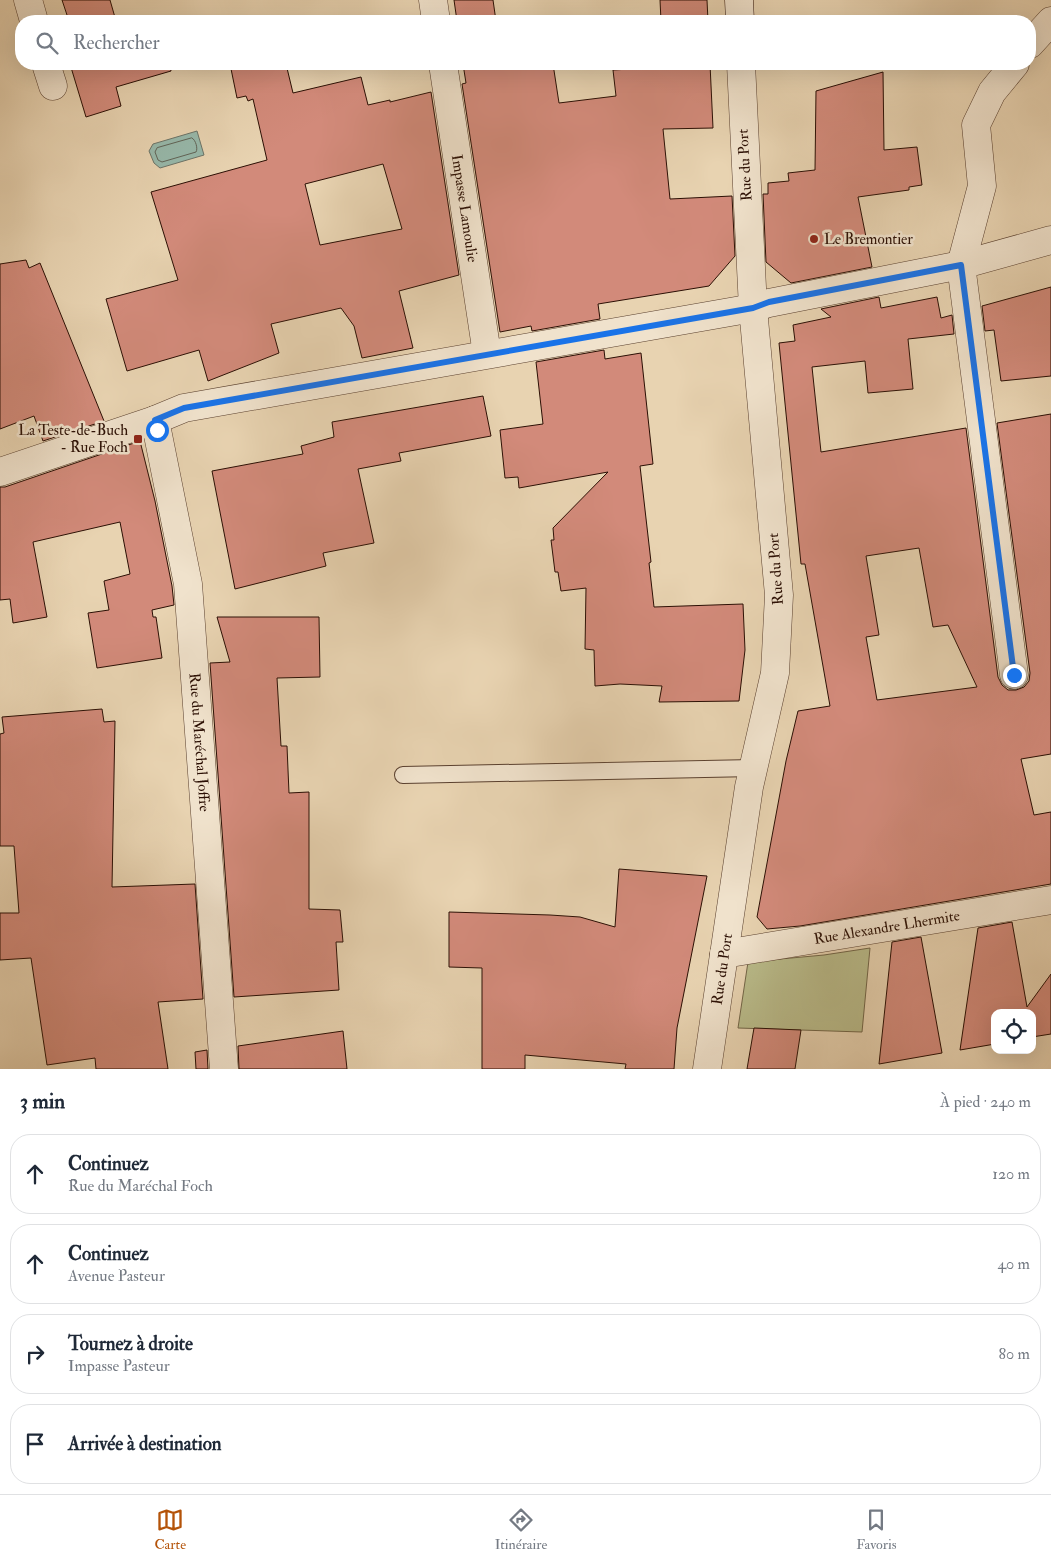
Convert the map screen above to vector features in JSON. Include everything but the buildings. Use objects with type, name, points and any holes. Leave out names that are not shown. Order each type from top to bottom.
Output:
[{"type":"street","points":[[28,0],[32,15]]},
{"type":"street","points":[[739,0],[740,15]]},
{"type":"street","points":[[1036,37],[1051,21]]},
{"type":"street","name":"Impasse Lamoulie","points":[[444,70],[487,354]]},
{"type":"street","name":"Rue du Port","points":[[707,1069],[754,768],[775,672],[779,595],[753,308],[741,70]]},
{"type":"street","points":[[1010,70],[992,92],[976,125],[982,186],[961,265],[1014,675]]},
{"type":"street","points":[[0,472],[155,420],[184,408],[753,308],[769,302],[961,265],[1051,240]]},
{"type":"street","name":"Rue du Maréchal Joffre","points":[[155,420],[188,584],[224,1069]]},
{"type":"street","name":"Rue Alexandre Lhermite","points":[[724,954],[1051,900]]},
{"type":"lane","points":[[403,775],[754,768]]},
{"type":"green space","points":[[870,948],[862,1032],[738,1028],[748,962],[824,955]]},
{"type":"water","points":[[197,131],[204,155],[160,168],[154,163],[149,151],[153,144]]},
{"type":"place","name":"Le Bremontier","points":[[814,239]]},
{"type":"place","name":"La Teste-de-Buch - Rue Foch","points":[[138,439]]},
{"type":"route","points":[[157,430],[155,420],[184,408],[753,308],[769,302],[961,265],[1014,675]]}]
